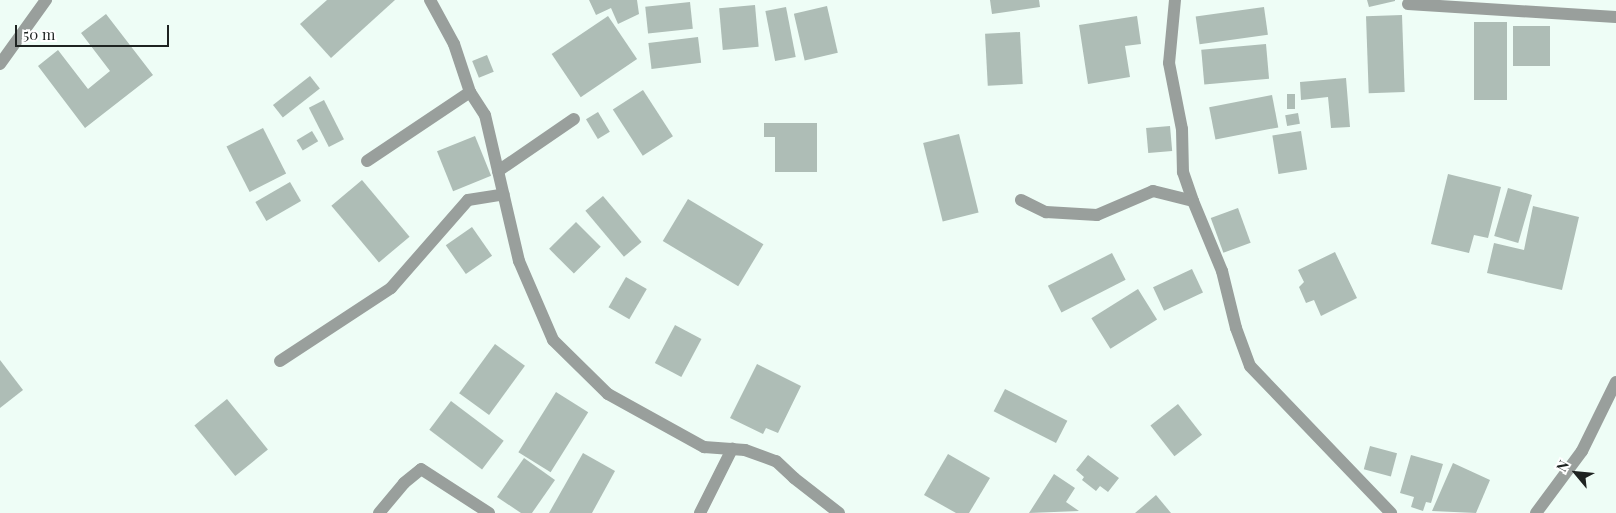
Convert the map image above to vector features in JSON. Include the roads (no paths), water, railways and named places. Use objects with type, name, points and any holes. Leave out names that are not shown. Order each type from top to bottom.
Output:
[{"type":"street","points":[[0,64],[46,0]]},
{"type":"street","points":[[430,0],[454,44],[470,92],[485,115],[519,261],[553,340],[608,394],[704,447],[732,449],[776,461],[839,513]]},
{"type":"street","points":[[1174,0],[1169,63],[1182,128],[1183,172],[1222,271],[1236,328],[1250,366],[1391,513]]},
{"type":"street","points":[[1408,4],[1616,17]]},
{"type":"street","points":[[367,161],[470,92]]},
{"type":"street","points":[[498,171],[574,119]]},
{"type":"street","points":[[1021,200],[1046,212],[1097,215],[1153,191],[1193,201]]},
{"type":"street","points":[[280,362],[391,288],[468,200],[504,194]]},
{"type":"street","points":[[1536,513],[1582,451],[1616,382]]},
{"type":"street","points":[[700,513],[732,449]]},
{"type":"street","points":[[379,513],[404,483],[421,469],[489,513]]}]
